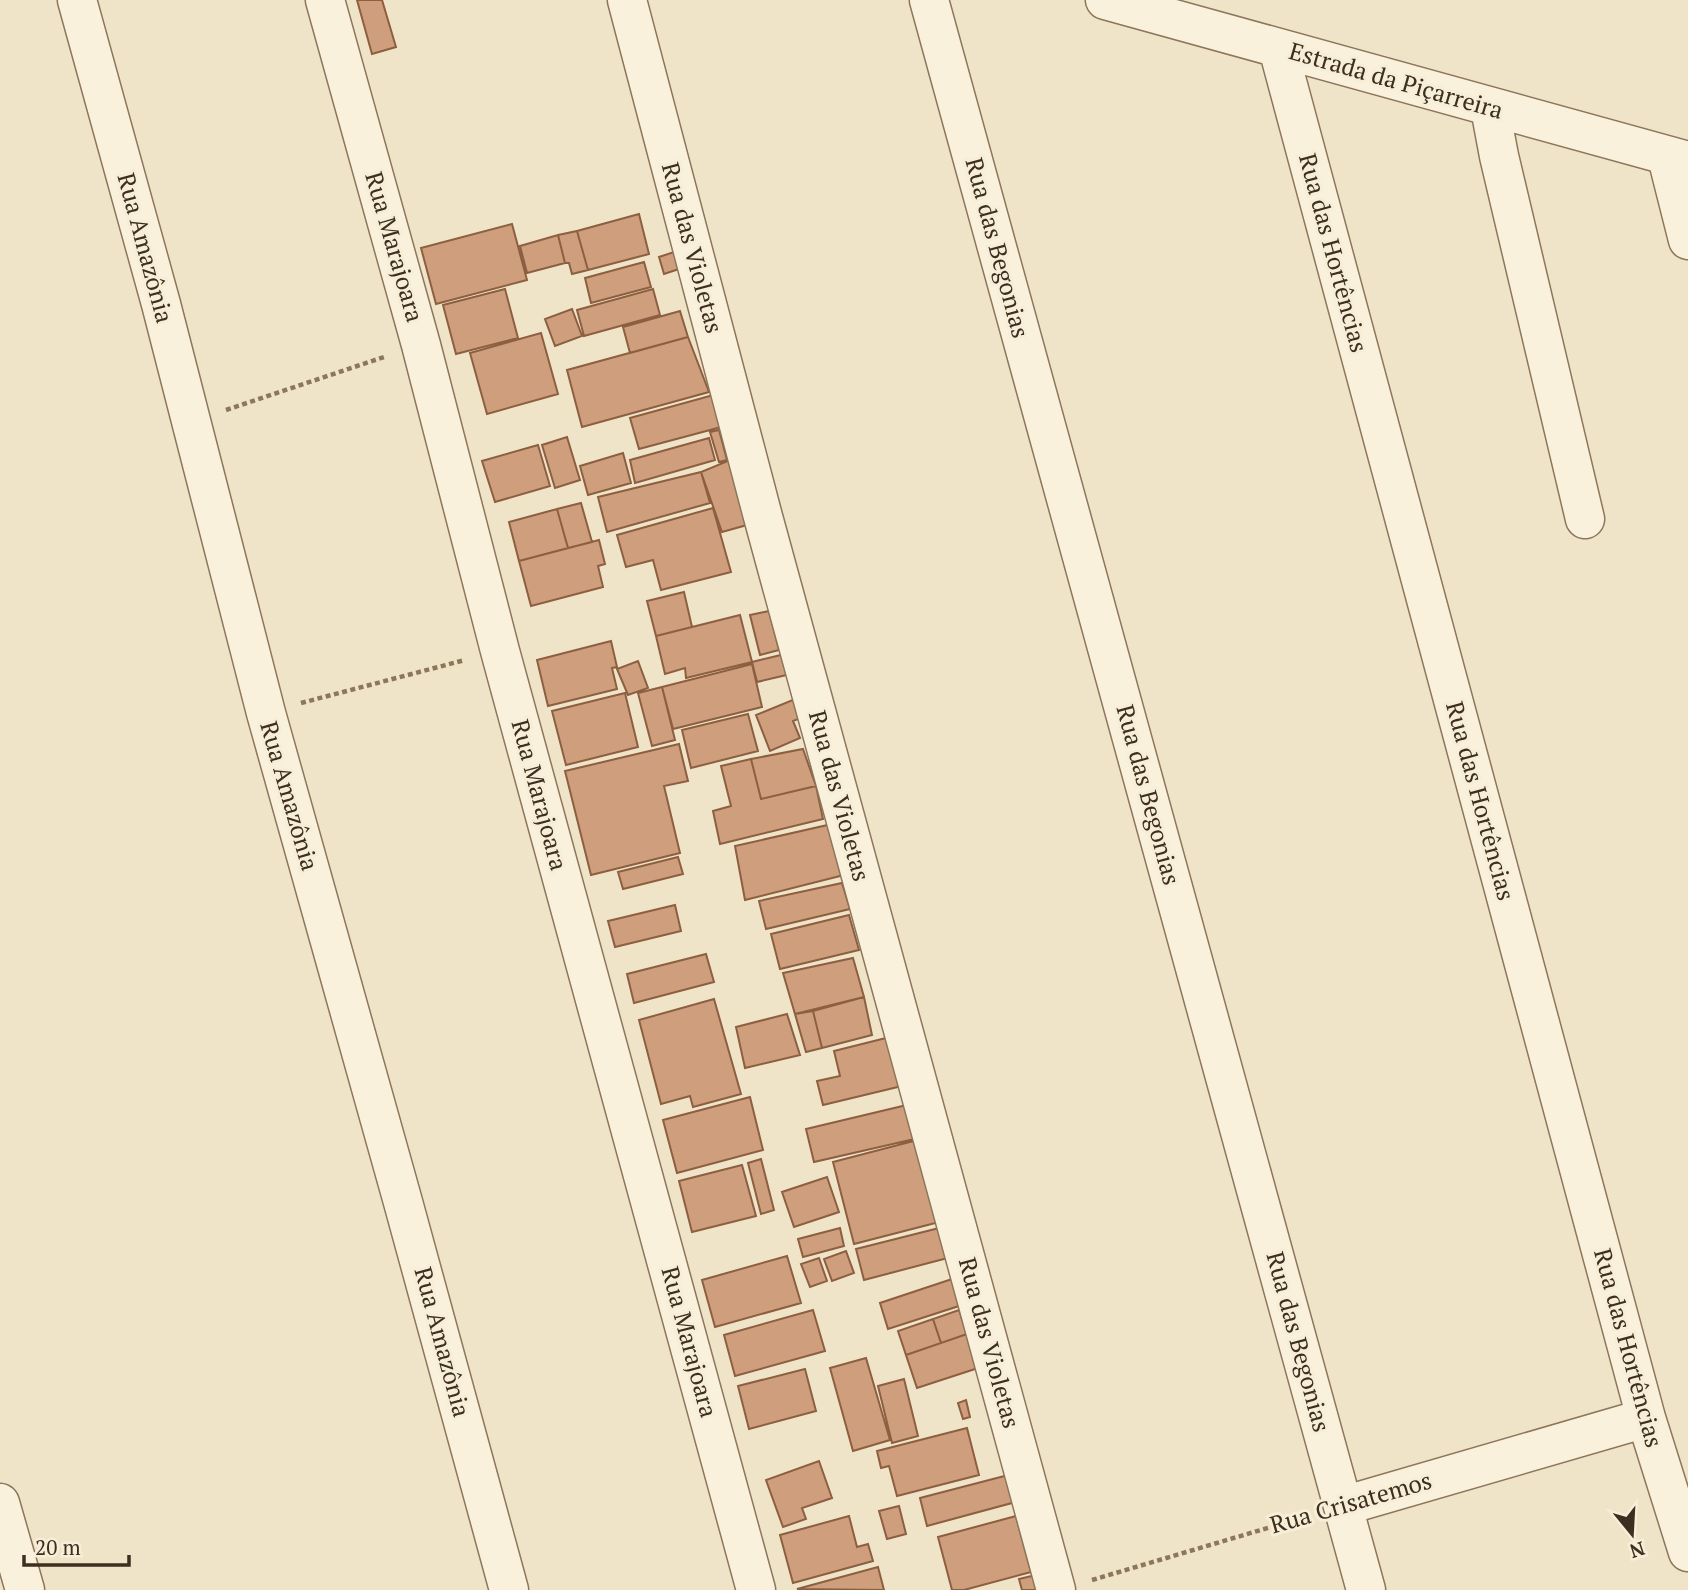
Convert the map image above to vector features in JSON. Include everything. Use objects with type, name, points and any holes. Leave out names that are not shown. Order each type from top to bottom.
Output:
[{"type":"street","name":"Rua Amazônia","points":[[77,0],[266,713],[509,1590]]},
{"type":"street","name":"Rua Marajoara","points":[[325,0],[421,345],[500,651],[757,1590]]},
{"type":"street","name":"Rua das Violetas","points":[[628,0],[762,513],[1069,1586]]},
{"type":"street","name":"Rua das Begonias","points":[[929,0],[1366,1590]]},
{"type":"street","name":"Estrada da Piçarreira","points":[[1105,0],[1677,159]]},
{"type":"street","name":"Rua das Hortências","points":[[1278,48],[1646,1418],[1688,1552]]},
{"type":"street","points":[[1490,108],[1585,519]]},
{"type":"street","points":[[1677,159],[1688,240]]},
{"type":"street","name":"Rua Crisatemos","points":[[1343,1506],[1646,1418]]},
{"type":"street","points":[[0,1503],[25,1590]]},
{"type":"path","points":[[191,422],[421,345]]},
{"type":"path","points":[[266,713],[500,651]]},
{"type":"path","name":"Rua Crisatemos","points":[[1069,1586],[1343,1506]]},
{"type":"building","points":[[357,0],[382,0],[396,47],[372,54]]},
{"type":"building","points":[[639,214],[649,254],[588,270],[577,231]]},
{"type":"building","points":[[512,224],[527,280],[436,304],[421,248]]},
{"type":"building","points":[[577,231],[588,270],[572,274],[569,263],[565,263],[558,235]]},
{"type":"building","points":[[558,235],[565,263],[527,273],[520,246]]},
{"type":"building","points":[[677,251],[682,268],[664,274],[659,257]]},
{"type":"building","points":[[644,262],[651,287],[591,303],[585,278]]},
{"type":"building","points":[[505,289],[518,338],[456,354],[443,305]]},
{"type":"building","points":[[653,289],[660,315],[584,336],[577,310]]},
{"type":"building","points":[[572,309],[582,336],[555,346],[545,319]]},
{"type":"building","points":[[680,311],[688,337],[630,353],[623,327]]},
{"type":"building","points":[[541,333],[558,394],[487,414],[470,353]]},
{"type":"building","points":[[688,337],[709,392],[582,427],[567,370]]},
{"type":"building","points":[[717,394],[725,426],[639,449],[630,418]]},
{"type":"building","points":[[719,430],[727,460],[719,462],[710,432]]},
{"type":"building","points":[[567,437],[580,480],[555,488],[542,445]]},
{"type":"building","points":[[709,438],[715,460],[635,483],[630,460]]},
{"type":"building","points":[[538,445],[550,486],[495,502],[482,461]]},
{"type":"building","points":[[623,453],[631,483],[588,495],[580,466]]},
{"type":"building","points":[[730,460],[747,525],[722,532],[701,472]]},
{"type":"building","points":[[701,472],[710,503],[607,532],[598,497]]},
{"type":"building","points":[[581,503],[592,542],[568,548],[557,509]]},
{"type":"building","points":[[713,508],[731,572],[661,590],[653,560],[626,567],[617,535]]},
{"type":"building","points":[[557,509],[568,548],[519,561],[509,522]]},
{"type":"building","points":[[599,540],[605,564],[598,566],[603,587],[531,606],[519,561]]},
{"type":"building","points":[[684,592],[692,627],[656,636],[647,601]]},
{"type":"building","points":[[769,611],[779,650],[760,655],[750,615]]},
{"type":"building","points":[[740,615],[752,662],[686,678],[685,668],[665,674],[656,636]]},
{"type":"building","points":[[611,641],[617,667],[612,668],[617,689],[548,706],[537,660]]},
{"type":"building","points":[[785,654],[791,674],[757,682],[752,662]]},
{"type":"building","points":[[638,661],[648,688],[628,695],[617,669]]},
{"type":"building","points":[[752,664],[762,707],[673,729],[662,687]]},
{"type":"building","points":[[662,687],[675,740],[652,746],[638,693]]},
{"type":"building","points":[[625,693],[638,747],[566,765],[552,711]]},
{"type":"building","points":[[800,697],[808,715],[793,721],[800,738],[770,751],[756,715]]},
{"type":"building","points":[[748,714],[758,751],[691,768],[682,730]]},
{"type":"building","points":[[679,744],[688,781],[664,786],[680,853],[591,875],[565,771]]},
{"type":"building","points":[[803,749],[816,786],[761,799],[751,759]]},
{"type":"building","points":[[751,759],[761,799],[816,786],[823,819],[720,844],[713,811],[731,806],[721,766]]},
{"type":"building","points":[[832,824],[848,874],[745,900],[735,846]]},
{"type":"building","points":[[678,857],[683,874],[623,889],[618,872]]},
{"type":"building","points":[[842,883],[850,909],[766,929],[759,901]]},
{"type":"building","points":[[675,905],[681,931],[615,947],[608,921]]},
{"type":"building","points":[[849,915],[859,950],[780,969],[771,934]]},
{"type":"building","points":[[706,954],[714,982],[634,1003],[627,974]]},
{"type":"building","points":[[853,958],[864,997],[795,1014],[783,973]]},
{"type":"building","points":[[864,997],[872,1035],[822,1048],[813,1011]]},
{"type":"building","points":[[714,999],[741,1094],[693,1107],[690,1096],[661,1104],[639,1020]]},
{"type":"building","points":[[813,1011],[822,1048],[806,1052],[795,1014]]},
{"type":"building","points":[[787,1014],[800,1055],[745,1068],[736,1027]]},
{"type":"building","points":[[890,1037],[902,1086],[823,1105],[817,1081],[840,1076],[834,1051]]},
{"type":"building","points":[[750,1097],[763,1150],[677,1173],[663,1120]]},
{"type":"building","points":[[911,1104],[919,1138],[814,1162],[806,1129]]},
{"type":"building","points":[[925,1138],[947,1220],[854,1244],[833,1162]]},
{"type":"building","points":[[761,1159],[774,1210],[761,1214],[748,1163]]},
{"type":"building","points":[[742,1165],[756,1216],[692,1232],[679,1181]]},
{"type":"building","points":[[827,1177],[839,1212],[794,1227],[782,1192]]},
{"type":"building","points":[[951,1225],[959,1255],[864,1280],[856,1249]]},
{"type":"building","points":[[840,1228],[844,1246],[803,1257],[798,1239]]},
{"type":"building","points":[[846,1251],[854,1273],[832,1281],[824,1259]]},
{"type":"building","points":[[787,1256],[801,1303],[715,1327],[702,1280]]},
{"type":"building","points":[[819,1258],[827,1281],[810,1287],[801,1264]]},
{"type":"building","points":[[952,1279],[962,1305],[888,1329],[880,1303]]},
{"type":"building","points":[[813,1310],[825,1351],[735,1376],[724,1335]]},
{"type":"building","points":[[959,1310],[967,1334],[941,1343],[933,1319]]},
{"type":"building","points":[[933,1319],[941,1343],[906,1355],[898,1331]]},
{"type":"building","points":[[967,1334],[978,1368],[917,1388],[906,1355]]},
{"type":"building","points":[[866,1358],[890,1440],[853,1451],[830,1368]]},
{"type":"building","points":[[805,1369],[816,1411],[749,1429],[738,1386]]},
{"type":"building","points":[[904,1379],[918,1436],[892,1443],[878,1386]]},
{"type":"building","points":[[966,1400],[970,1417],[963,1419],[958,1403]]},
{"type":"building","points":[[967,1428],[979,1475],[897,1496],[889,1466],[881,1468],[877,1451]]},
{"type":"building","points":[[819,1461],[832,1498],[802,1508],[806,1519],[783,1527],[766,1480]]},
{"type":"building","points":[[1016,1473],[1023,1500],[927,1526],[920,1498]]},
{"type":"building","points":[[899,1506],[906,1534],[887,1539],[879,1511]]},
{"type":"building","points":[[849,1516],[857,1547],[868,1544],[873,1561],[793,1583],[780,1535]]},
{"type":"building","points":[[1016,1516],[1031,1572],[964,1590],[952,1590],[938,1537]]},
{"type":"building","points":[[878,1567],[884,1590],[797,1589]]},
{"type":"building","points":[[1036,1575],[1040,1590],[1022,1590],[1019,1579]]}]
